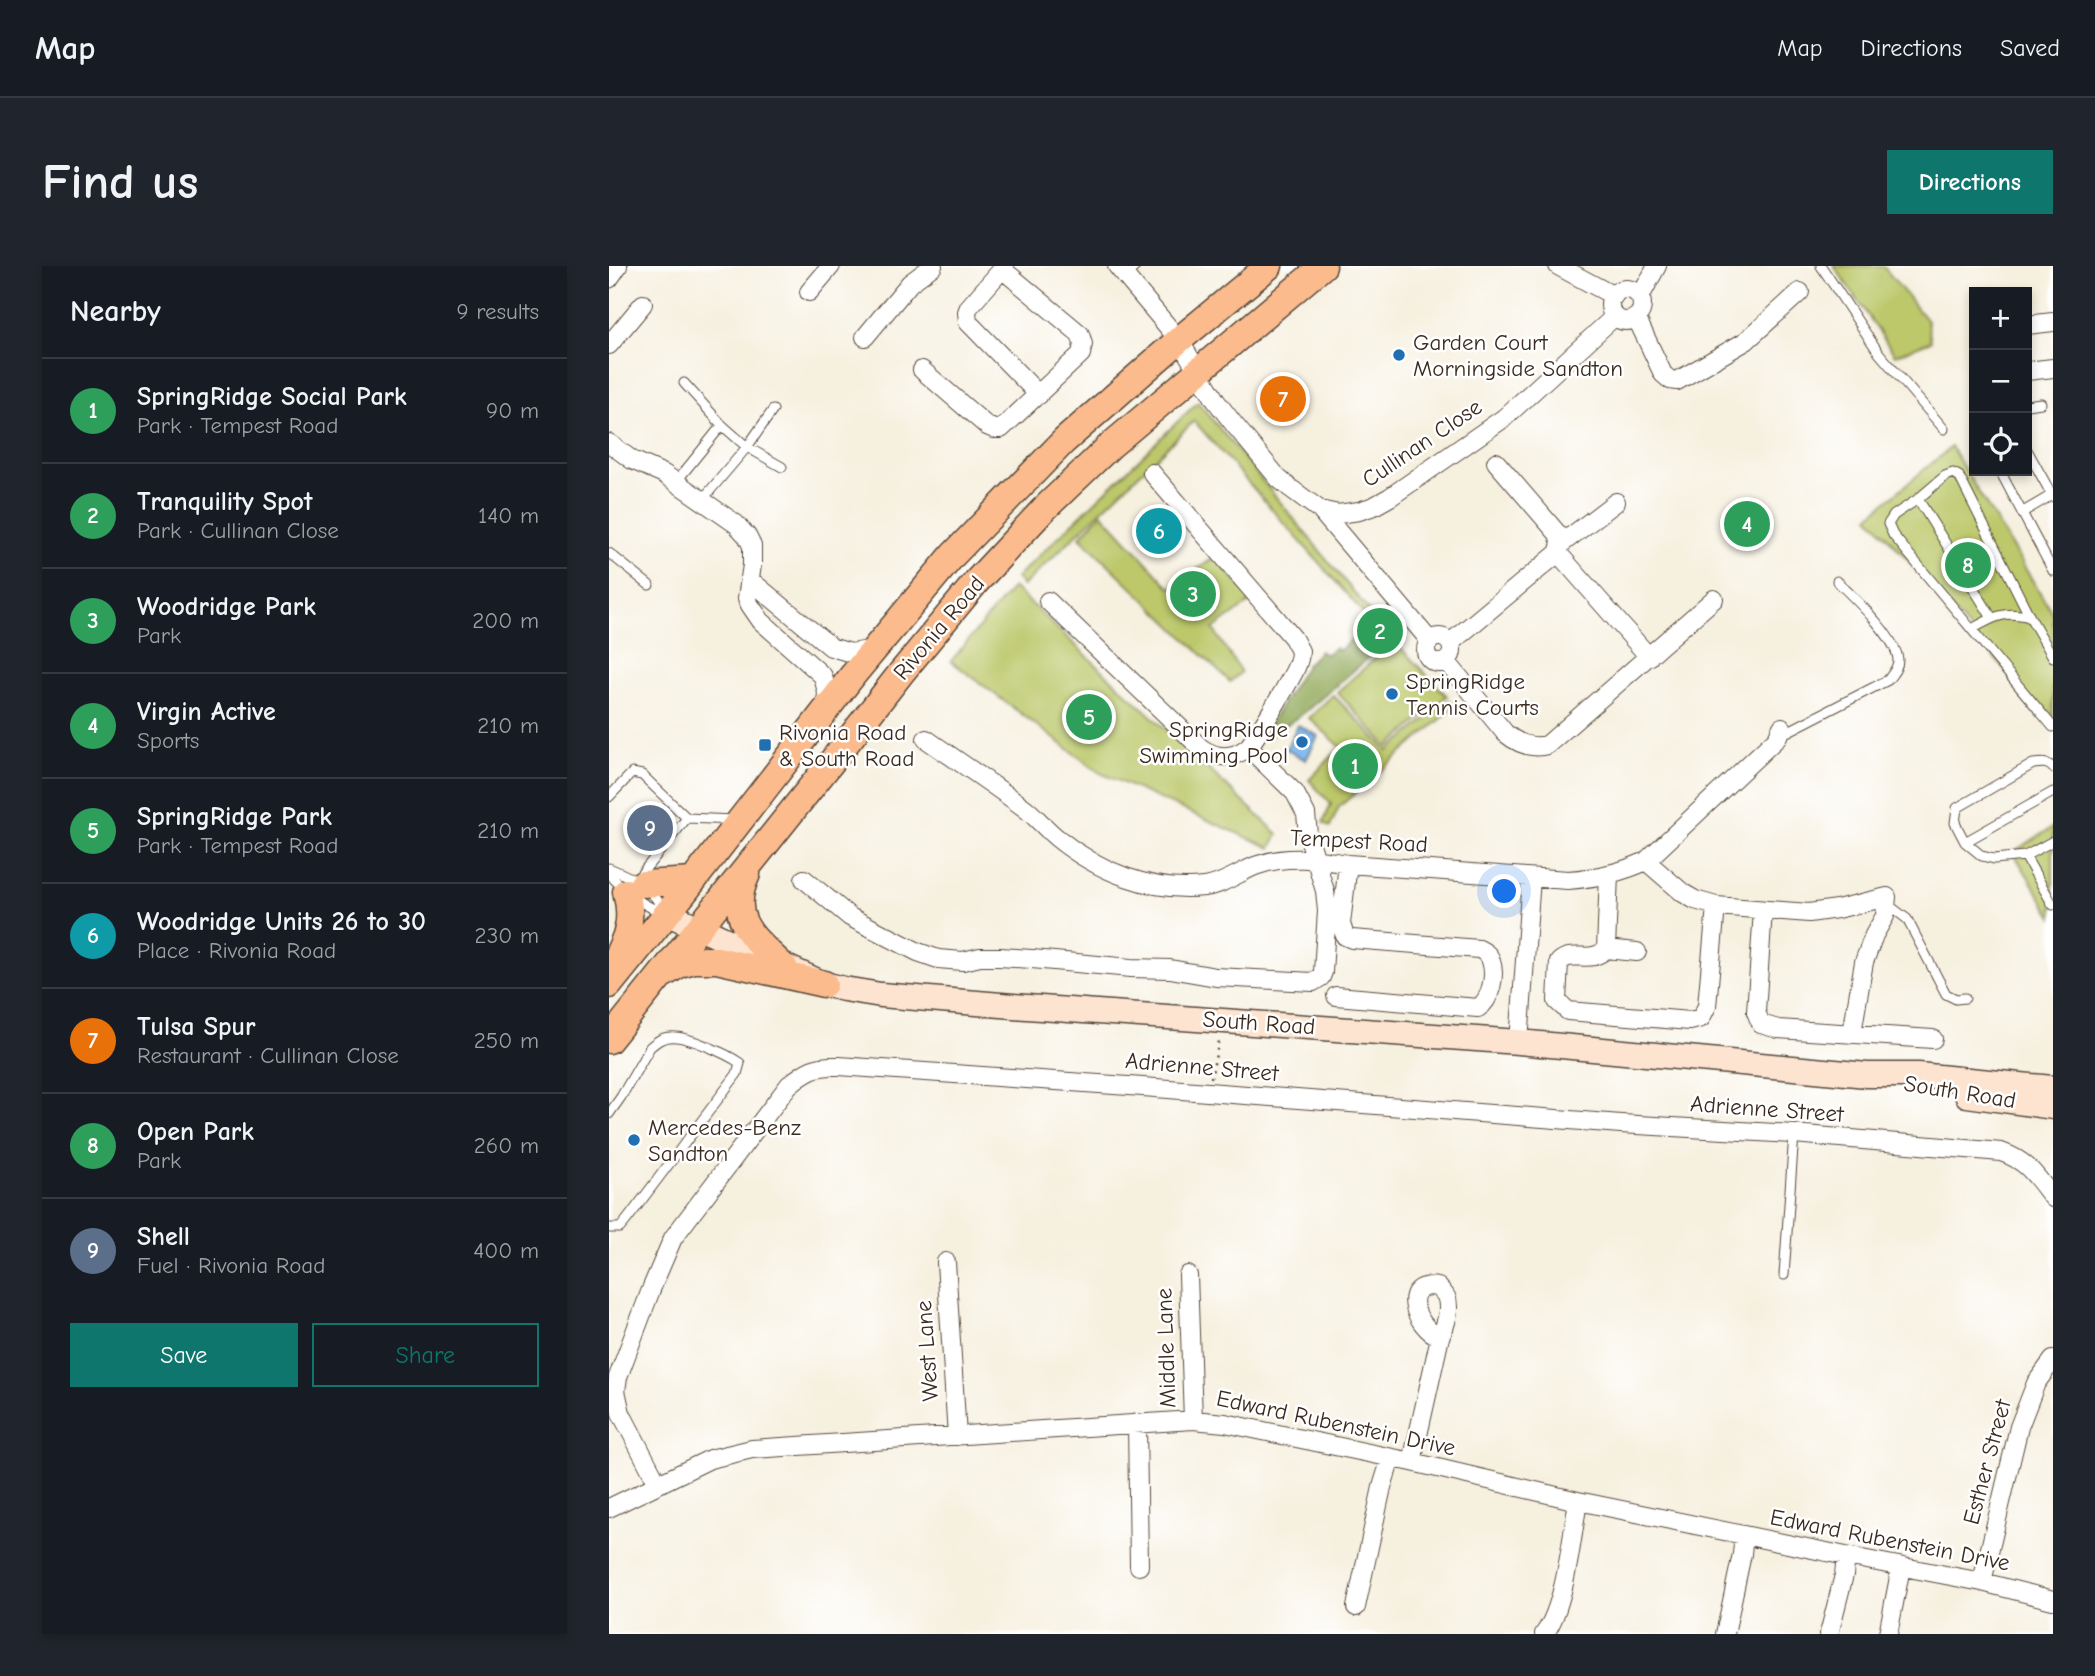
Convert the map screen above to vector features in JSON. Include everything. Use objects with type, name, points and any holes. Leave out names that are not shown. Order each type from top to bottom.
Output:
[{"type":"main road","name":"Rivonia Road","points":[[609,985],[825,710],[953,555],[1064,441],[1179,340],[1269,266]]},
{"type":"main road","name":"Rivonia Road","points":[[609,1040],[977,581],[1044,509],[1110,446],[1323,266]]},
{"type":"main road","points":[[753,860],[739,894],[740,913],[752,936],[784,967]]},
{"type":"main road","points":[[609,973],[629,928],[629,882],[693,881]]},
{"type":"main road","points":[[659,977],[680,964],[694,960],[717,960],[824,984]]},
{"type":"street","points":[[609,279],[618,266]]},
{"type":"street","points":[[809,292],[831,266]]},
{"type":"street","points":[[865,337],[909,283],[933,266]]},
{"type":"street","points":[[1558,266],[1614,296]]},
{"type":"street","points":[[1640,297],[1630,290],[1618,291],[1610,304],[1615,316],[1623,321],[1636,317],[1642,307],[1640,297],[1657,266]]},
{"type":"street","points":[[922,370],[987,426],[1001,429],[1039,395],[1081,354],[1083,348],[1080,334],[1004,267],[969,307],[968,322],[1039,395]]},
{"type":"street","points":[[1126,269],[1179,340],[1216,401],[1279,479],[1320,510],[1430,641]]},
{"type":"street","points":[[1636,317],[1664,374],[1670,380],[1677,381],[1746,341],[1800,292]]},
{"type":"street","points":[[609,345],[643,304]]},
{"type":"street","name":"Cullinan Close","points":[[1320,510],[1338,514],[1359,511],[1390,497],[1504,418],[1615,316]]},
{"type":"street","points":[[2032,324],[2053,322]]},
{"type":"street","points":[[2032,370],[2053,368]]},
{"type":"street","points":[[609,443],[632,460],[676,482],[736,524],[747,536],[752,546],[747,598],[750,606],[761,621],[823,676],[827,694],[825,710]]},
{"type":"street","points":[[1496,462],[1558,534],[1560,549],[1649,656]]},
{"type":"street","points":[[1048,601],[1201,748],[1217,757],[1224,757],[1248,747],[1295,670],[1300,651],[1293,638],[1152,473]]},
{"type":"street","points":[[1450,643],[1616,502]]},
{"type":"street","points":[[750,580],[831,647],[851,653],[875,649]]},
{"type":"street","points":[[1446,661],[1505,733],[1513,740],[1537,748],[1547,745],[1714,599]]},
{"type":"street","points":[[1444,638],[1450,643],[1452,653],[1446,661],[1434,662],[1429,658],[1426,653],[1430,641],[1444,638]]},
{"type":"street","name":"Tempest Road","points":[[926,739],[1028,811],[1080,855],[1143,884],[1189,888],[1206,887],[1260,864],[1281,860],[1315,859],[1347,864],[1568,880],[1629,869],[1646,861],[1779,732]]},
{"type":"street","points":[[804,879],[850,917],[938,960],[963,961],[999,957],[1170,969],[1216,977],[1313,982],[1321,977],[1325,956],[1326,901],[1308,834],[1306,814],[1295,793],[1248,747]]},
{"type":"street","points":[[1646,861],[1683,893],[1695,900],[1716,906],[1809,913],[1887,900],[1885,916],[1874,935],[1864,962],[1852,1033]]},
{"type":"street","points":[[1336,996],[1478,1008],[1488,998],[1492,969],[1491,959],[1479,949],[1352,939],[1345,936],[1342,924],[1347,864]]},
{"type":"street","points":[[1606,949],[1609,874]]},
{"type":"street","points":[[1519,1042],[1531,878]]},
{"type":"street","points":[[1637,952],[1606,949],[1594,957],[1568,956],[1559,962],[1557,1001],[1568,1011],[1580,1014],[1696,1020],[1704,1015],[1707,1006],[1716,906]]},
{"type":"street","points":[[1763,909],[1756,1012],[1759,1022],[1778,1029],[1933,1039]]},
{"type":"street","name":"South Road","points":[[666,913],[824,984],[894,996],[1519,1042],[1867,1075],[1919,1075],[2053,1088]]},
{"type":"street","name":"Adrienne Street","points":[[658,1484],[621,1413],[616,1391],[618,1377],[652,1287],[673,1238],[789,1085],[805,1072],[826,1066],[1621,1124],[1794,1134],[2001,1152],[2029,1166],[2053,1198]]},
{"type":"street","name":"South Road","points":[[1867,1075],[1915,1087],[2053,1107]]},
{"type":"street","name":"West Lane","points":[[946,1262],[957,1436]]},
{"type":"street","name":"Middle Lane","points":[[1188,1275],[1193,1420]]},
{"type":"street","points":[[1412,1462],[1440,1337]]},
{"type":"street","name":"Esther Street","points":[[1982,1582],[2019,1427],[2036,1383],[2053,1360]]},
{"type":"street","name":"Edward Rubenstein Drive","points":[[609,1508],[710,1460],[752,1449],[1193,1420],[1225,1423],[1412,1462],[1578,1501],[1982,1582],[2053,1600]]},
{"type":"street","points":[[1137,1423],[1139,1566]]},
{"type":"street","points":[[1356,1607],[1382,1487],[1391,1458]]},
{"type":"street","points":[[1544,1634],[1552,1625],[1558,1606],[1578,1501]]},
{"type":"street","points":[[1724,1634],[1744,1535]]},
{"type":"street","points":[[1829,1634],[1846,1556]]},
{"type":"street","points":[[1888,1634],[1901,1567]]},
{"type":"lane","points":[[1821,266],[1879,353],[1944,429]]},
{"type":"lane","points":[[684,383],[722,425],[747,447],[782,467]]},
{"type":"lane","points":[[2032,404],[2041,403]]},
{"type":"lane","points":[[702,500],[747,447],[773,410]]},
{"type":"lane","points":[[676,482],[722,425]]},
{"type":"lane","points":[[2023,512],[2052,496],[2032,459]]},
{"type":"lane","points":[[2053,657],[1959,476],[1953,473],[1945,476],[1894,515],[1888,524],[1893,535],[2053,727]]},
{"type":"lane","points":[[2003,476],[2053,571]]},
{"type":"lane","points":[[1918,499],[1992,618]]},
{"type":"lane","points":[[609,552],[649,585]]},
{"type":"lane","points":[[1779,732],[1888,680],[1895,671],[1897,654],[1881,627],[1837,580]]},
{"type":"lane","points":[[1972,629],[1992,618],[2017,613],[2030,617]]},
{"type":"lane","points":[[2053,768],[2050,764],[2033,764],[1957,808],[1955,823],[1965,842],[1982,856],[1994,859],[2025,856],[2053,841]]},
{"type":"lane","points":[[609,797],[632,773],[642,775],[687,818],[739,820]]},
{"type":"lane","points":[[1965,842],[2053,792]]},
{"type":"lane","points":[[629,882],[687,818]]},
{"type":"lane","points":[[2025,856],[2053,905]]},
{"type":"lane","points":[[609,868],[657,898],[666,913]]},
{"type":"lane","points":[[629,882],[650,908],[666,913]]},
{"type":"lane","points":[[1887,900],[1907,919],[1946,994],[1956,999],[1965,998]]},
{"type":"lane","points":[[609,1114],[650,1047],[657,1041],[669,1037],[684,1038],[740,1063],[737,1074],[626,1221],[619,1228],[609,1228]]},
{"type":"lane","points":[[1784,1275],[1794,1134]]},
{"type":"path","points":[[1209,1093],[1224,1020]]},
{"type":"green space","points":[[1834,266],[1883,266],[1927,321],[1931,341],[1895,355]]},
{"type":"green space","points":[[1198,402],[1370,612],[1366,616],[1194,421],[1023,586],[1016,578]]},
{"type":"green space","points":[[1951,447],[2053,614],[2053,724],[1869,516]]},
{"type":"green space","points":[[1102,513],[1170,588],[1215,557],[1253,600],[1213,629],[1241,672],[1230,682],[1080,537]]},
{"type":"green space","points":[[1013,587],[1278,834],[1271,848],[1100,773],[951,661]]},
{"type":"green space","name":"SpringRidge Tennis Courts","points":[[1376,616],[1392,624],[1394,641],[1447,696],[1388,747],[1337,692],[1387,648],[1373,647],[1362,637],[1368,621]]},
{"type":"green space","points":[[1355,636],[1372,655],[1305,712],[1266,739],[1262,736],[1307,664],[1320,651],[1325,655],[1335,648],[1339,651]]},
{"type":"green space","points":[[1333,695],[1388,751],[1449,700],[1456,706],[1339,807],[1330,827],[1323,823],[1331,804],[1309,780],[1341,747],[1309,718]]},
{"type":"green space","points":[[2053,827],[2053,917],[2013,852]]},
{"type":"water","name":"SpringRidge Swimming Pool","points":[[1298,725],[1318,736],[1306,760],[1286,749]]},
{"type":"place","name":"Garden Court Morningside Sandton","points":[[1399,355]]},
{"type":"place","name":"Tulsa Spur","points":[[1283,399]]},
{"type":"place","name":"Virgin Active","points":[[1747,524]]},
{"type":"place","name":"Woodridge Units 26 to 30","points":[[1159,531]]},
{"type":"place","name":"Open Park","points":[[1968,565]]},
{"type":"place","name":"Woodridge Park","points":[[1193,594]]},
{"type":"place","name":"Tranquility Spot","points":[[1380,631]]},
{"type":"place","name":"SpringRidge Tennis Courts","points":[[1392,694]]},
{"type":"place","name":"SpringRidge Park","points":[[1089,717]]},
{"type":"place","name":"SpringRidge Swimming Pool","points":[[1302,742]]},
{"type":"place","name":"Rivonia Road & South Road","points":[[765,745]]},
{"type":"place","name":"SpringRidge Social Park","points":[[1355,766]]},
{"type":"place","name":"Shell","points":[[650,828]]},
{"type":"place","name":"Mercedes-Benz Sandton","points":[[634,1140]]}]
